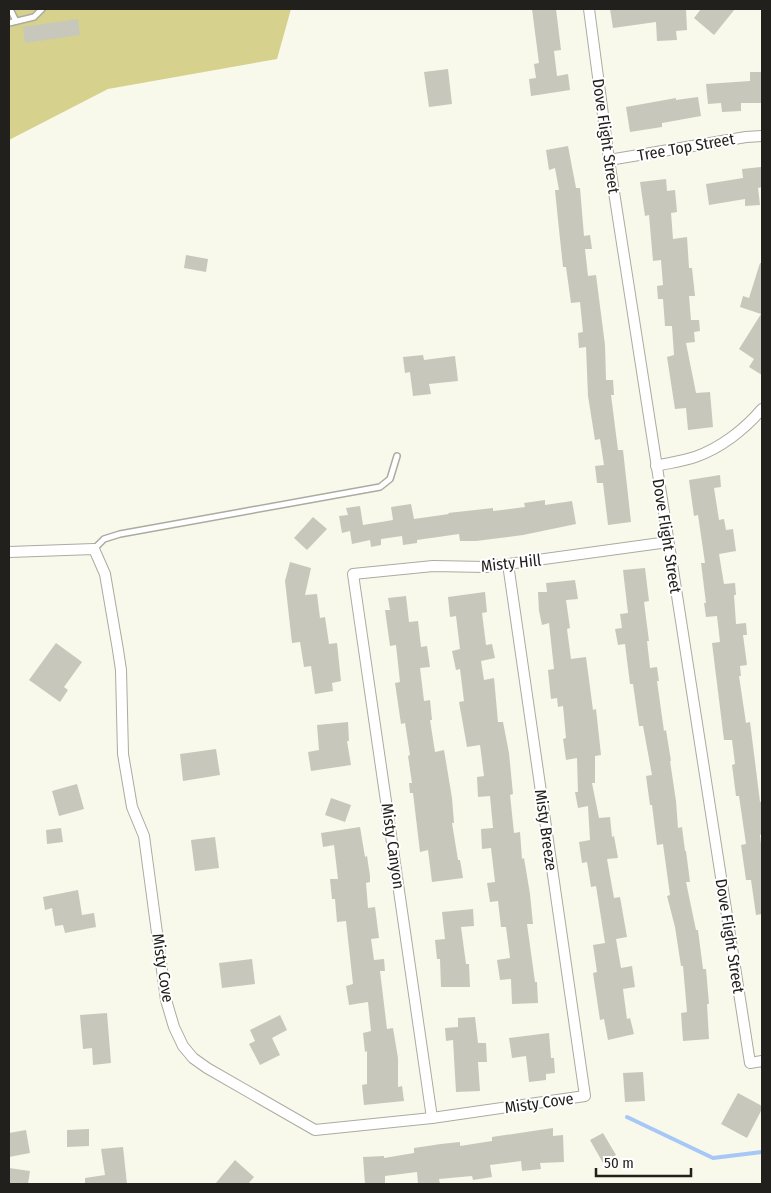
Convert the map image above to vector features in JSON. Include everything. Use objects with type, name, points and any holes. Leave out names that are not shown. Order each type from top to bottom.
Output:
[{"type":"street","name":"Dove Flight Street","points":[[589,9],[609,160],[750,1063],[762,1061]]},
{"type":"street","name":"Tree Top Street","points":[[609,160],[762,136]]},
{"type":"street","points":[[656,466],[697,456],[713,448],[744,428],[762,409]]},
{"type":"street","name":"Misty Hill","points":[[353,574],[433,566],[486,567],[668,542]]},
{"type":"street","points":[[9,552],[94,550]]},
{"type":"street","name":"Misty Cove","points":[[94,550],[105,574],[118,650],[121,670],[123,754],[132,807],[144,836],[166,1000],[174,1027],[183,1046],[193,1058],[315,1130],[432,1118],[585,1096]]},
{"type":"street","name":"Misty Breeze","points":[[508,564],[585,1096]]},
{"type":"street","name":"Misty Canyon","points":[[353,574],[432,1118]]},
{"type":"lane","points":[[10,9],[16,21]]},
{"type":"lane","points":[[9,23],[34,17],[42,9]]},
{"type":"lane","points":[[94,550],[104,539],[120,534],[380,487],[390,479],[397,456]]},
{"type":"shaded area","points":[[9,9],[291,9],[277,59],[108,89],[9,140]]},
{"type":"building","points":[[532,9],[556,9],[561,50],[554,51],[557,76],[568,74],[570,90],[531,96],[529,79],[536,78],[534,64],[539,63]]},
{"type":"building","points":[[610,9],[686,9],[687,30],[676,31],[677,40],[657,41],[656,22],[613,28]]},
{"type":"building","points":[[701,9],[735,9],[714,35],[694,18]]},
{"type":"building","points":[[78,19],[80,35],[25,43],[23,27]]},
{"type":"building","points":[[448,69],[452,104],[429,107],[424,72]]},
{"type":"building","points":[[750,72],[762,72],[762,103],[741,103],[741,111],[722,112],[721,103],[708,104],[706,84],[750,81]]},
{"type":"building","points":[[698,97],[701,116],[662,123],[662,127],[630,132],[626,107],[676,98],[676,100]]},
{"type":"building","points":[[568,146],[576,188],[580,188],[584,236],[590,235],[592,249],[585,249],[588,276],[596,275],[605,345],[606,380],[613,380],[614,395],[611,395],[618,450],[623,450],[631,522],[608,525],[603,483],[597,483],[595,466],[604,465],[600,439],[595,440],[588,396],[586,347],[579,348],[578,333],[583,332],[580,302],[571,303],[566,267],[563,267],[558,220],[555,190],[559,190],[555,168],[549,170],[546,150]]},
{"type":"building","points":[[761,167],[762,187],[758,188],[760,205],[745,206],[745,199],[709,205],[706,184],[743,178],[742,169]]},
{"type":"building","points":[[666,179],[667,191],[675,190],[677,212],[671,213],[673,239],[687,237],[689,268],[692,268],[695,296],[689,296],[691,320],[699,320],[700,331],[694,332],[695,342],[686,343],[696,393],[710,392],[713,427],[688,430],[686,408],[675,409],[667,357],[674,355],[672,326],[665,326],[663,299],[658,299],[657,286],[663,285],[661,260],[653,261],[649,215],[645,216],[640,182]]},
{"type":"building","points":[[186,255],[208,259],[206,272],[184,268]]},
{"type":"building","points":[[760,263],[762,263],[762,375],[749,367],[754,359],[739,349],[761,314],[740,307],[743,296],[749,298]]},
{"type":"building","points":[[423,355],[424,360],[455,356],[458,381],[429,384],[431,394],[413,396],[410,372],[405,373],[403,357]]},
{"type":"building","points":[[720,475],[721,487],[714,488],[719,520],[724,519],[726,530],[733,529],[736,551],[719,554],[724,584],[735,583],[736,624],[746,623],[747,635],[743,635],[747,665],[740,666],[741,676],[739,676],[746,723],[750,722],[760,802],[762,801],[762,834],[760,835],[762,853],[762,914],[756,915],[751,880],[746,880],[741,845],[746,844],[739,796],[736,796],[732,765],[735,764],[732,740],[724,740],[712,643],[720,642],[717,616],[706,617],[701,563],[705,563],[698,515],[694,516],[689,480]]},
{"type":"building","points":[[545,500],[545,505],[572,501],[576,524],[523,535],[476,541],[460,541],[459,534],[417,540],[417,543],[403,545],[402,536],[381,539],[381,545],[371,547],[370,540],[352,544],[350,531],[342,533],[339,516],[348,515],[346,508],[360,506],[363,525],[393,520],[391,507],[411,504],[414,519],[493,508],[493,511],[525,507],[524,503]]},
{"type":"building","points":[[313,517],[327,529],[307,550],[294,538]]},
{"type":"building","points":[[290,562],[311,568],[305,595],[317,594],[320,618],[325,617],[329,644],[337,643],[341,681],[332,683],[333,691],[315,694],[311,666],[304,667],[300,642],[292,643],[285,581]]},
{"type":"building","points":[[645,568],[649,601],[644,602],[650,668],[657,667],[659,681],[657,681],[664,731],[666,730],[671,761],[678,828],[682,827],[686,851],[690,882],[686,882],[696,930],[698,930],[703,969],[706,969],[709,1039],[683,1041],[681,1013],[687,1012],[683,966],[681,966],[675,927],[667,896],[670,895],[663,844],[657,845],[652,805],[650,805],[646,776],[652,775],[643,726],[639,726],[633,684],[630,684],[625,644],[618,645],[615,629],[622,628],[620,614],[628,613],[623,570]]},
{"type":"building","points":[[575,580],[578,599],[566,600],[570,628],[567,629],[571,659],[586,657],[593,710],[596,709],[601,755],[595,756],[595,783],[592,783],[599,818],[610,817],[612,837],[614,836],[618,858],[607,859],[614,898],[620,897],[627,937],[616,939],[621,968],[632,966],[635,987],[623,989],[627,1019],[630,1018],[634,1034],[608,1040],[604,1019],[600,1020],[593,973],[597,972],[593,945],[605,943],[596,886],[591,887],[587,862],[582,863],[579,842],[590,840],[588,806],[578,808],[575,792],[578,792],[577,758],[566,760],[563,739],[566,738],[563,706],[558,707],[557,698],[551,699],[548,670],[554,669],[549,623],[542,625],[539,611],[538,592],[547,592],[546,583]]},
{"type":"building","points":[[485,592],[487,612],[482,613],[486,645],[492,644],[495,658],[481,661],[484,680],[494,678],[498,722],[503,722],[509,753],[513,794],[510,795],[514,833],[520,832],[522,859],[524,858],[530,894],[533,924],[527,924],[535,982],[537,982],[538,1003],[512,1004],[511,979],[500,980],[497,960],[510,958],[506,927],[501,927],[498,901],[490,902],[487,883],[495,882],[491,848],[482,849],[481,829],[493,828],[490,796],[478,797],[477,777],[484,776],[480,745],[467,747],[459,702],[464,701],[460,669],[456,670],[452,651],[460,649],[456,616],[450,617],[448,597]]},
{"type":"building","points":[[406,596],[409,622],[418,621],[421,647],[427,646],[430,667],[420,668],[424,701],[430,700],[432,720],[430,720],[435,752],[444,750],[452,798],[454,823],[452,823],[463,878],[432,882],[428,850],[420,852],[413,793],[410,793],[409,783],[412,783],[408,756],[410,755],[405,723],[401,724],[395,683],[400,682],[396,645],[390,646],[385,610],[390,610],[388,598]]},
{"type":"building","points":[[56,643],[82,662],[64,687],[68,690],[60,702],[29,680]]},
{"type":"building","points":[[348,722],[349,741],[347,741],[351,765],[311,771],[308,752],[319,750],[317,725]]},
{"type":"building","points":[[216,749],[220,775],[183,781],[180,754]]},
{"type":"building","points":[[77,784],[84,809],[59,816],[52,791]]},
{"type":"building","points":[[331,798],[351,805],[345,822],[325,815]]},
{"type":"building","points":[[360,827],[370,876],[370,882],[366,883],[368,908],[375,907],[379,938],[371,939],[374,960],[384,959],[385,971],[380,971],[387,1029],[393,1028],[398,1058],[398,1087],[402,1086],[404,1101],[364,1105],[362,1085],[367,1084],[367,1051],[365,1052],[363,1033],[371,1031],[368,1002],[349,1005],[346,986],[353,984],[346,921],[337,922],[335,899],[332,899],[330,879],[338,879],[334,845],[323,847],[321,833]]},
{"type":"building","points":[[61,828],[63,842],[47,844],[46,830]]},
{"type":"building","points":[[215,837],[219,868],[195,871],[191,840]]},
{"type":"building","points":[[78,890],[82,915],[94,913],[96,927],[65,933],[63,925],[55,926],[52,908],[45,910],[43,897]]},
{"type":"building","points":[[473,909],[474,926],[461,927],[466,964],[469,964],[470,987],[441,987],[440,959],[437,959],[435,940],[445,939],[442,912]]},
{"type":"building","points":[[252,959],[255,984],[222,988],[219,963]]},
{"type":"building","points":[[107,1013],[111,1063],[93,1065],[92,1048],[83,1049],[80,1015]]},
{"type":"building","points":[[280,1015],[287,1030],[272,1038],[280,1055],[260,1065],[249,1044],[255,1041],[250,1030]]},
{"type":"building","points":[[475,1017],[478,1043],[486,1043],[487,1062],[478,1062],[480,1091],[456,1092],[453,1040],[446,1041],[445,1028],[458,1027],[458,1018]]},
{"type":"building","points":[[549,1033],[551,1058],[554,1058],[555,1073],[546,1074],[546,1080],[529,1082],[526,1056],[512,1058],[509,1038]]},
{"type":"building","points":[[643,1072],[645,1101],[625,1102],[623,1073]]},
{"type":"building","points":[[738,1093],[762,1106],[747,1138],[721,1124]]},
{"type":"building","points":[[553,1128],[553,1136],[563,1135],[564,1162],[540,1163],[541,1169],[522,1171],[521,1161],[490,1165],[492,1177],[473,1180],[472,1176],[439,1179],[440,1184],[418,1184],[417,1172],[385,1176],[385,1184],[365,1184],[363,1157],[384,1156],[384,1158],[414,1153],[414,1148],[460,1142],[460,1146],[492,1141],[492,1137]]},
{"type":"building","points":[[89,1129],[89,1146],[67,1147],[67,1130]]},
{"type":"building","points":[[26,1130],[30,1153],[9,1157],[9,1133]]},
{"type":"building","points":[[603,1133],[616,1155],[603,1163],[590,1140]]},
{"type":"building","points":[[123,1147],[127,1184],[85,1184],[85,1178],[105,1175],[101,1149]]},
{"type":"building","points":[[235,1160],[254,1177],[248,1184],[215,1184]]},
{"type":"building","points":[[9,1168],[30,1171],[28,1184],[9,1184]]},
{"type":"waterway","points":[[627,1117],[713,1158],[762,1152]]}]
